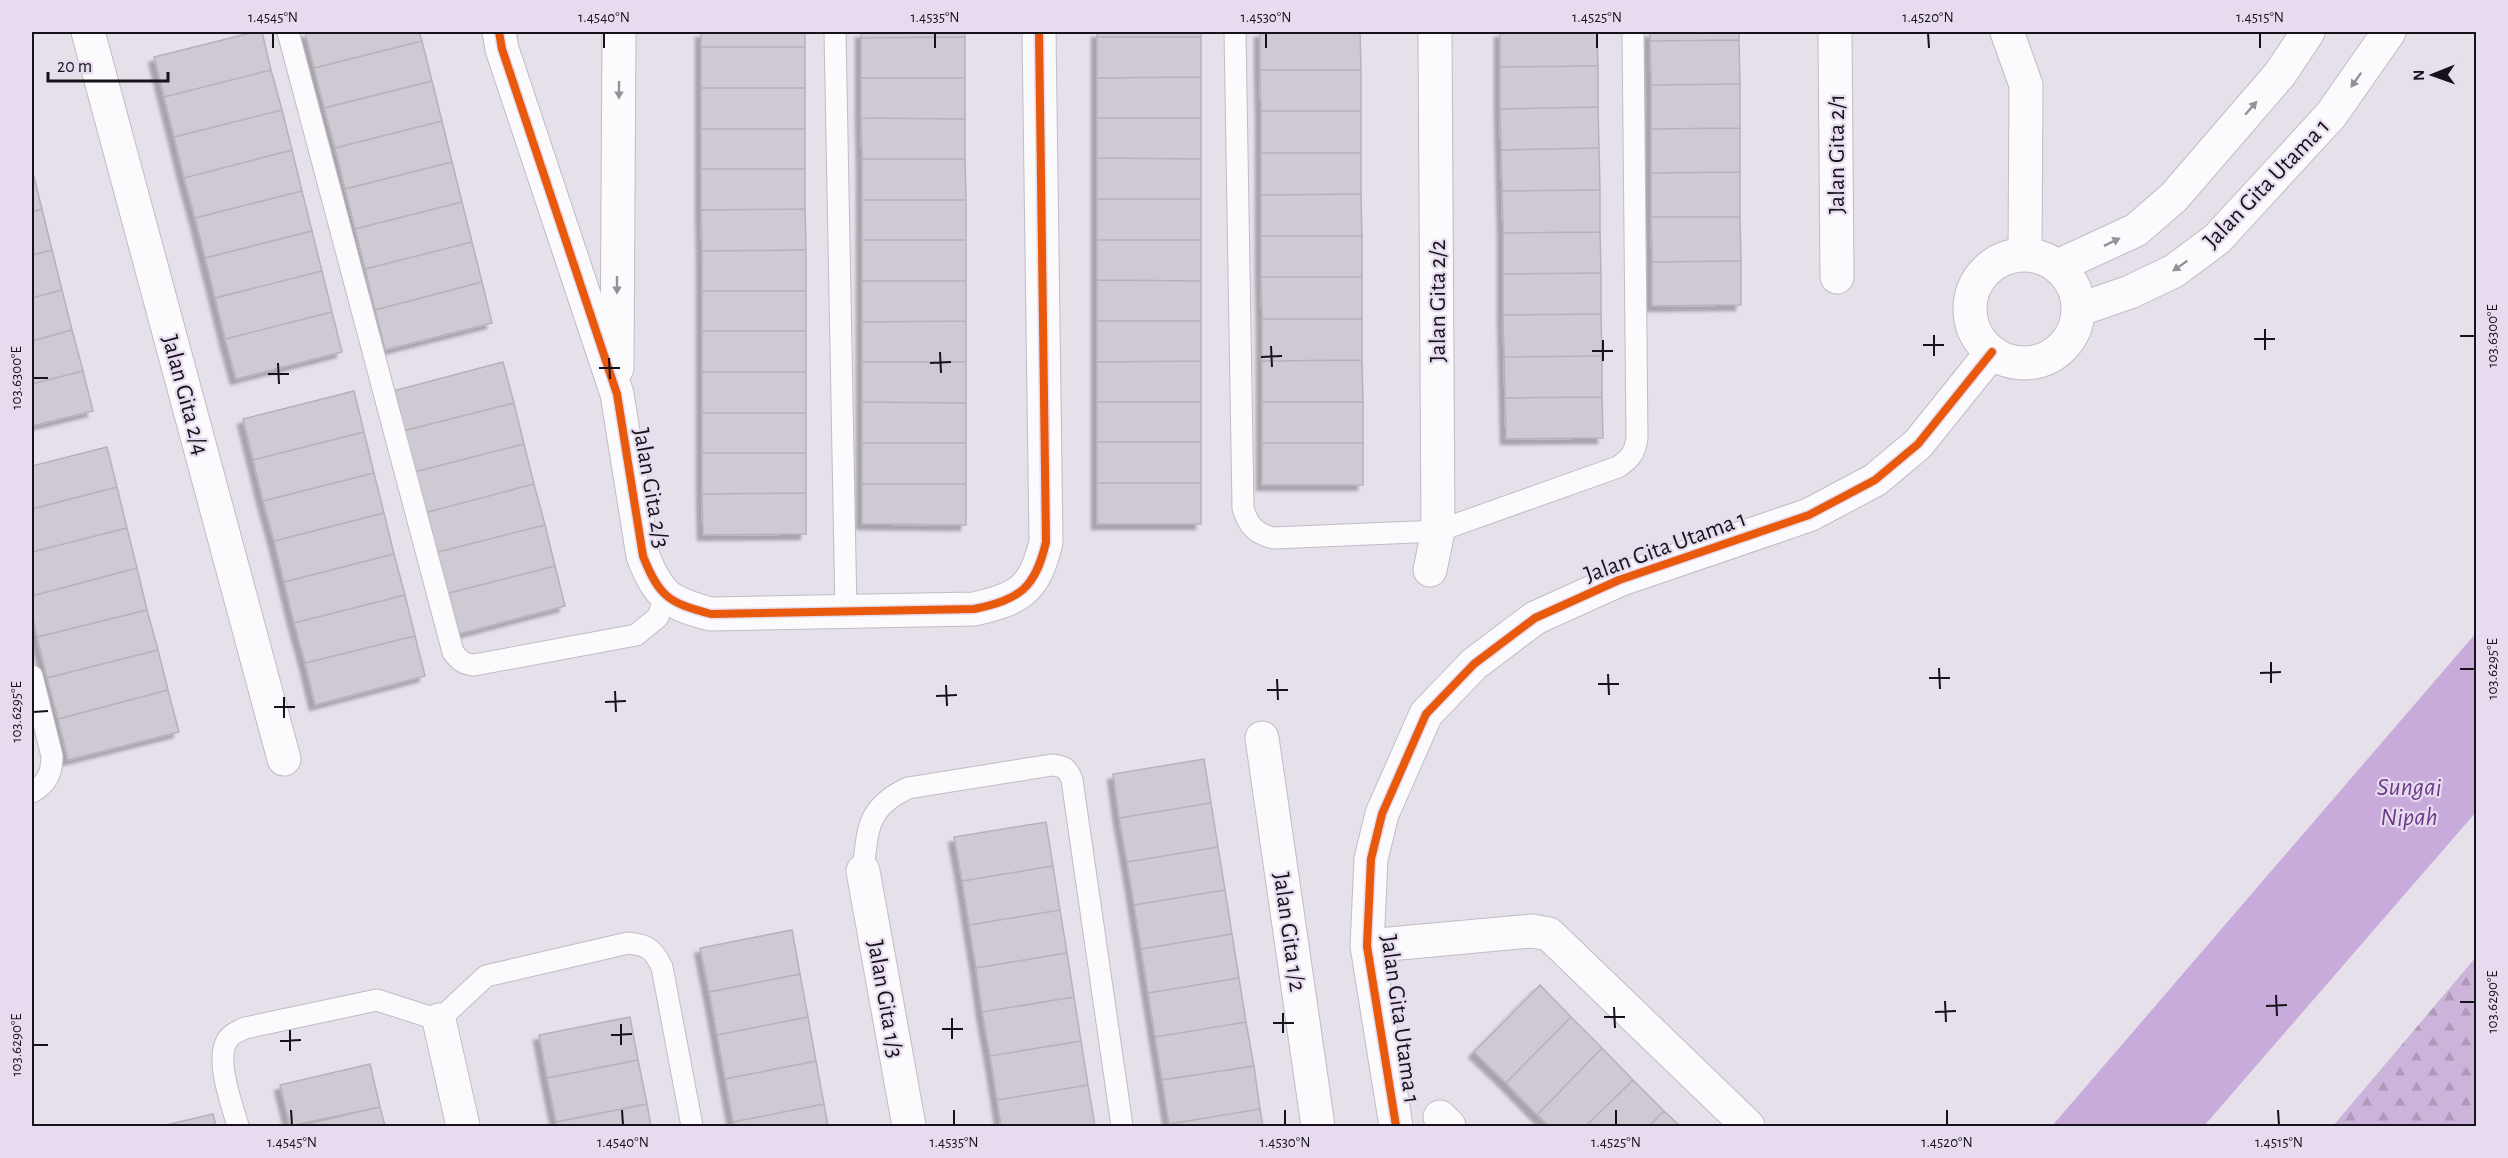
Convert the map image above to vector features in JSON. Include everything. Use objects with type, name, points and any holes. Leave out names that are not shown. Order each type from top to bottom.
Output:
[{"type":"street","name":"Jalan Gita 2/4","points":[[88,32],[284,759]]},
{"type":"street","name":"Jalan Gita 2/3","points":[[499,32],[502,49],[617,394],[643,556],[652,579],[665,597]]},
{"type":"street","name":"Jalan Gita 2/3","points":[[617,394],[619,32]]},
{"type":"street","points":[[665,597],[684,607],[711,614],[974,609],[1003,603],[1024,590],[1040,569],[1046,542],[1040,32]]},
{"type":"street","name":"Jalan Gita 2/2","points":[[1430,570],[1438,531],[1435,32]]},
{"type":"street","name":"Jalan Gita 2/1","points":[[1835,32],[1837,277]]},
{"type":"street","points":[[2007,32],[2026,85],[2025,254]]},
{"type":"street","points":[[2058,266],[2136,230],[2174,197],[2280,74],[2307,32]]},
{"type":"street","name":"Jalan Gita Utama 1","points":[[2078,310],[2130,292],[2174,271],[2217,239],[2331,116],[2390,32]]},
{"type":"street","points":[[2025,254],[2042,257],[2058,266],[2068,277],[2075,293],[2078,310],[2075,327],[2067,341],[2055,354],[2039,361],[2022,363],[2006,360],[1992,352],[1979,340],[1972,324],[1970,308],[1973,291],[1980,276],[1993,264],[2008,256],[2025,254]]},
{"type":"street","name":"Jalan Gita Utama 1","points":[[1396,1126],[1367,946],[1371,859],[1382,814],[1426,714],[1474,664],[1535,618],[1619,580],[1809,515],[1875,480],[1918,444],[1992,352]]},
{"type":"street","name":"Jalan Gita 1/2","points":[[1262,738],[1318,1126]]},
{"type":"street","name":"Jalan Gita 1/3","points":[[863,871],[909,1126]]},
{"type":"street","points":[[1367,946],[1532,931],[1549,934],[1748,1126]]},
{"type":"street","points":[[439,1020],[463,1126]]},
{"type":"lane","points":[[288,32],[453,652],[465,664],[474,664],[636,635],[658,617],[665,597]]},
{"type":"lane","points":[[836,32],[846,611]]},
{"type":"lane","points":[[1235,32],[1243,508],[1246,520],[1253,530],[1274,538],[1438,531],[1618,467],[1629,460],[1636,450],[1637,438],[1633,32]]},
{"type":"lane","points":[[32,676],[52,756],[52,768],[48,779],[32,792]]},
{"type":"lane","points":[[863,871],[867,833],[877,809],[892,796],[908,788],[1052,765],[1062,766],[1069,771],[1074,792],[1122,1126]]},
{"type":"lane","points":[[238,1126],[222,1065],[223,1049],[230,1035],[245,1028],[378,1000],[439,1020],[486,976],[627,943],[643,945],[656,953],[662,967],[693,1126]]},
{"type":"green space","points":[[2476,957],[2476,1126],[2333,1126]]},
{"type":"water","name":"Sungai Nipah","points":[[2476,633],[2476,812],[2204,1126],[2052,1126]]},
{"type":"building","points":[[254,32],[262,32],[271,70],[164,97],[154,57]]},
{"type":"building","points":[[305,32],[419,32],[422,41],[314,68]]},
{"type":"building","points":[[701,32],[805,32],[805,47],[701,47]]},
{"type":"building","points":[[861,32],[965,32],[965,37],[861,38]]},
{"type":"building","points":[[1097,32],[1201,32],[1201,37],[1097,37]]},
{"type":"building","points":[[1260,32],[1360,32],[1361,70],[1260,70]]},
{"type":"building","points":[[1500,32],[1597,32],[1598,66],[1500,67]]},
{"type":"building","points":[[1650,32],[1739,32],[1739,40],[1650,41]]},
{"type":"building","points":[[965,37],[965,78],[861,78],[861,38]]},
{"type":"building","points":[[1097,37],[1201,37],[1201,77],[1097,78]]},
{"type":"building","points":[[1739,40],[1740,84],[1651,85],[1650,41]]},
{"type":"building","points":[[422,41],[432,81],[324,108],[314,68]]},
{"type":"building","points":[[701,47],[805,47],[805,88],[701,88]]},
{"type":"building","points":[[1598,66],[1598,107],[1500,109],[1500,67]]},
{"type":"building","points":[[271,70],[282,110],[174,137],[164,97]]},
{"type":"building","points":[[1260,70],[1361,70],[1361,111],[1261,111]]},
{"type":"building","points":[[1201,77],[1201,118],[1097,118],[1097,78]]},
{"type":"building","points":[[861,78],[965,78],[965,119],[861,118]]},
{"type":"building","points":[[432,81],[442,121],[335,148],[324,108]]},
{"type":"building","points":[[1740,84],[1740,128],[1651,129],[1651,85]]},
{"type":"building","points":[[701,88],[805,88],[805,129],[701,129]]},
{"type":"building","points":[[1598,107],[1599,148],[1501,150],[1500,109]]},
{"type":"building","points":[[282,110],[292,150],[184,178],[174,137]]},
{"type":"building","points":[[1261,111],[1361,111],[1361,153],[1261,153]]},
{"type":"building","points":[[861,118],[965,119],[965,159],[862,159]]},
{"type":"building","points":[[1097,118],[1201,118],[1201,159],[1097,158]]},
{"type":"building","points":[[442,121],[452,162],[345,189],[335,148]]},
{"type":"building","points":[[1740,128],[1740,172],[1651,173],[1651,129]]},
{"type":"building","points":[[701,129],[805,129],[805,169],[701,169]]},
{"type":"building","points":[[1599,148],[1600,190],[1502,191],[1501,150]]},
{"type":"building","points":[[292,150],[302,191],[195,218],[184,178]]},
{"type":"building","points":[[1261,153],[1361,153],[1361,194],[1261,195]]},
{"type":"building","points":[[1097,158],[1201,159],[1201,199],[1097,199]]},
{"type":"building","points":[[862,159],[965,159],[966,200],[862,200]]},
{"type":"building","points":[[452,162],[462,202],[355,229],[345,189]]},
{"type":"building","points":[[32,169],[42,209],[32,212]]},
{"type":"building","points":[[701,169],[805,169],[805,209],[701,210]]},
{"type":"building","points":[[1740,172],[1740,217],[1651,217],[1651,173]]},
{"type":"building","points":[[1600,190],[1600,232],[1503,233],[1502,191]]},
{"type":"building","points":[[302,191],[312,231],[205,258],[195,218]]},
{"type":"building","points":[[1361,194],[1362,236],[1261,236],[1261,195]]},
{"type":"building","points":[[1097,199],[1201,199],[1201,240],[1097,240]]},
{"type":"building","points":[[862,200],[966,200],[966,240],[862,240]]},
{"type":"building","points":[[462,202],[472,242],[365,269],[355,229]]},
{"type":"building","points":[[42,209],[52,250],[32,255],[32,212]]},
{"type":"building","points":[[805,209],[806,250],[702,251],[701,210]]},
{"type":"building","points":[[1651,217],[1740,217],[1741,261],[1652,262]]},
{"type":"building","points":[[312,231],[322,271],[215,298],[205,258]]},
{"type":"building","points":[[1600,232],[1601,273],[1503,274],[1503,233]]},
{"type":"building","points":[[1261,236],[1362,236],[1362,277],[1261,277]]},
{"type":"building","points":[[862,240],[966,240],[966,281],[862,281]]},
{"type":"building","points":[[1097,240],[1201,240],[1201,281],[1097,280]]},
{"type":"building","points":[[472,242],[482,282],[375,310],[365,269]]},
{"type":"building","points":[[52,250],[62,290],[32,298],[32,255]]},
{"type":"building","points":[[806,250],[806,291],[702,291],[702,251]]},
{"type":"building","points":[[1741,261],[1741,305],[1652,306],[1652,262]]},
{"type":"building","points":[[322,271],[332,312],[225,339],[215,298]]},
{"type":"building","points":[[1601,273],[1601,314],[1503,315],[1503,274]]},
{"type":"building","points":[[1261,277],[1362,277],[1362,319],[1262,319]]},
{"type":"building","points":[[1097,280],[1201,281],[1201,321],[1097,321]]},
{"type":"building","points":[[862,281],[966,281],[966,321],[862,322]]},
{"type":"building","points":[[482,282],[492,323],[385,350],[375,310]]},
{"type":"building","points":[[62,290],[72,330],[32,341],[32,298]]},
{"type":"building","points":[[702,291],[806,291],[806,331],[702,331]]},
{"type":"building","points":[[332,312],[342,352],[236,379],[225,339]]},
{"type":"building","points":[[1601,314],[1602,356],[1504,357],[1503,315]]},
{"type":"building","points":[[1262,319],[1362,319],[1362,360],[1262,361]]},
{"type":"building","points":[[966,321],[966,362],[862,362],[862,322]]},
{"type":"building","points":[[1097,321],[1201,321],[1201,361],[1097,362]]},
{"type":"building","points":[[72,330],[83,371],[32,384],[32,341]]},
{"type":"building","points":[[702,331],[806,331],[806,372],[702,372]]},
{"type":"building","points":[[1602,356],[1602,397],[1505,398],[1504,357]]},
{"type":"building","points":[[1362,360],[1363,402],[1262,402],[1262,361]]},
{"type":"building","points":[[1201,361],[1201,402],[1097,402],[1097,362]]},
{"type":"building","points":[[503,362],[514,403],[403,431],[393,391]]},
{"type":"building","points":[[862,362],[966,362],[966,403],[862,402]]},
{"type":"building","points":[[83,371],[93,411],[32,426],[32,384]]},
{"type":"building","points":[[702,372],[806,372],[806,413],[702,413]]},
{"type":"building","points":[[354,391],[364,432],[253,460],[243,419]]},
{"type":"building","points":[[1602,397],[1603,438],[1506,439],[1505,398]]},
{"type":"building","points":[[862,402],[966,403],[966,443],[862,443]]},
{"type":"building","points":[[1097,402],[1201,402],[1201,442],[1097,442]]},
{"type":"building","points":[[1262,402],[1363,402],[1363,443],[1262,443]]},
{"type":"building","points":[[514,403],[524,444],[414,472],[403,431]]},
{"type":"building","points":[[702,413],[806,413],[806,453],[702,453]]},
{"type":"building","points":[[364,432],[374,473],[263,501],[253,460]]},
{"type":"building","points":[[1097,442],[1201,442],[1201,483],[1097,483]]},
{"type":"building","points":[[862,443],[966,443],[966,484],[862,484]]},
{"type":"building","points":[[1262,443],[1363,443],[1363,485],[1262,485]]},
{"type":"building","points":[[524,444],[534,484],[424,513],[414,472]]},
{"type":"building","points":[[107,447],[117,487],[32,509],[32,466]]},
{"type":"building","points":[[702,453],[806,453],[806,493],[702,494]]},
{"type":"building","points":[[374,473],[384,513],[274,541],[263,501]]},
{"type":"building","points":[[1097,483],[1201,483],[1201,524],[1097,524]]},
{"type":"building","points":[[534,484],[545,525],[434,553],[424,513]]},
{"type":"building","points":[[862,484],[966,484],[966,525],[862,524]]},
{"type":"building","points":[[117,487],[127,528],[32,552],[32,509]]},
{"type":"building","points":[[806,493],[806,534],[703,535],[702,494]]},
{"type":"building","points":[[384,513],[394,554],[284,582],[274,541]]},
{"type":"building","points":[[545,525],[555,566],[445,594],[434,553]]},
{"type":"building","points":[[127,528],[137,568],[32,596],[32,552]]},
{"type":"building","points":[[394,554],[405,595],[294,623],[284,582]]},
{"type":"building","points":[[555,566],[565,606],[455,635],[445,594]]},
{"type":"building","points":[[137,568],[147,610],[37,637],[32,614],[32,596]]},
{"type":"building","points":[[405,595],[415,636],[305,663],[294,623]]},
{"type":"building","points":[[147,610],[158,650],[47,678],[37,637]]},
{"type":"building","points":[[415,636],[425,676],[315,705],[305,663]]},
{"type":"building","points":[[158,650],[168,690],[58,719],[47,678]]},
{"type":"building","points":[[168,690],[179,732],[68,760],[58,719]]},
{"type":"building","points":[[1204,759],[1211,803],[1119,818],[1113,774]]},
{"type":"building","points":[[1211,803],[1218,847],[1127,862],[1119,818]]},
{"type":"building","points":[[1046,822],[1053,866],[962,881],[954,837]]},
{"type":"building","points":[[1218,847],[1225,890],[1134,905],[1127,862]]},
{"type":"building","points":[[1053,866],[1060,910],[969,925],[962,881]]},
{"type":"building","points":[[1225,890],[1232,934],[1141,949],[1134,905]]},
{"type":"building","points":[[1060,910],[1067,953],[976,968],[969,925]]},
{"type":"building","points":[[792,930],[800,974],[709,992],[700,948]]},
{"type":"building","points":[[1232,934],[1239,978],[1148,993],[1141,949]]},
{"type":"building","points":[[1067,953],[1074,997],[982,1012],[976,968]]},
{"type":"building","points":[[800,974],[808,1017],[717,1035],[709,992]]},
{"type":"building","points":[[1239,978],[1246,1022],[1155,1037],[1148,993]]},
{"type":"building","points":[[1540,985],[1571,1017],[1506,1083],[1474,1052]]},
{"type":"building","points":[[1074,997],[1081,1041],[990,1056],[982,1012]]},
{"type":"building","points":[[630,1017],[638,1060],[547,1078],[539,1035]]},
{"type":"building","points":[[808,1017],[816,1061],[725,1079],[717,1035]]},
{"type":"building","points":[[1571,1017],[1602,1048],[1537,1115],[1506,1083]]},
{"type":"building","points":[[1246,1022],[1254,1066],[1162,1080],[1155,1037]]},
{"type":"building","points":[[1081,1041],[1088,1085],[997,1100],[990,1056]]},
{"type":"building","points":[[1602,1048],[1633,1080],[1586,1126],[1549,1126],[1537,1115]]},
{"type":"building","points":[[638,1060],[647,1104],[556,1122],[547,1078]]},
{"type":"building","points":[[816,1061],[824,1104],[733,1122],[725,1079]]},
{"type":"building","points":[[370,1064],[380,1107],[290,1126],[280,1085]]},
{"type":"building","points":[[1254,1066],[1260,1109],[1169,1124],[1162,1080]]},
{"type":"building","points":[[1633,1080],[1664,1111],[1649,1126],[1586,1126]]},
{"type":"building","points":[[1088,1085],[1095,1126],[1001,1126],[997,1100]]},
{"type":"building","points":[[647,1104],[651,1126],[557,1126],[556,1122]]},
{"type":"building","points":[[824,1104],[828,1126],[734,1126],[733,1122]]},
{"type":"building","points":[[380,1107],[385,1126],[298,1126]]},
{"type":"building","points":[[1260,1109],[1263,1126],[1170,1126],[1169,1124]]},
{"type":"building","points":[[1664,1111],[1680,1126],[1649,1126]]},
{"type":"building","points":[[213,1114],[216,1126],[162,1126]]},
{"type":"cycle path","points":[[499,32],[502,49],[617,394],[643,556],[654,581],[667,596],[675,602],[711,614],[974,609],[1014,596],[1031,581],[1037,571],[1046,542],[1039,32]]},
{"type":"cycle path","points":[[1396,1126],[1367,946],[1371,859],[1382,814],[1426,714],[1474,664],[1535,618],[1619,580],[1809,515],[1875,480],[1918,444],[1992,352]]}]
